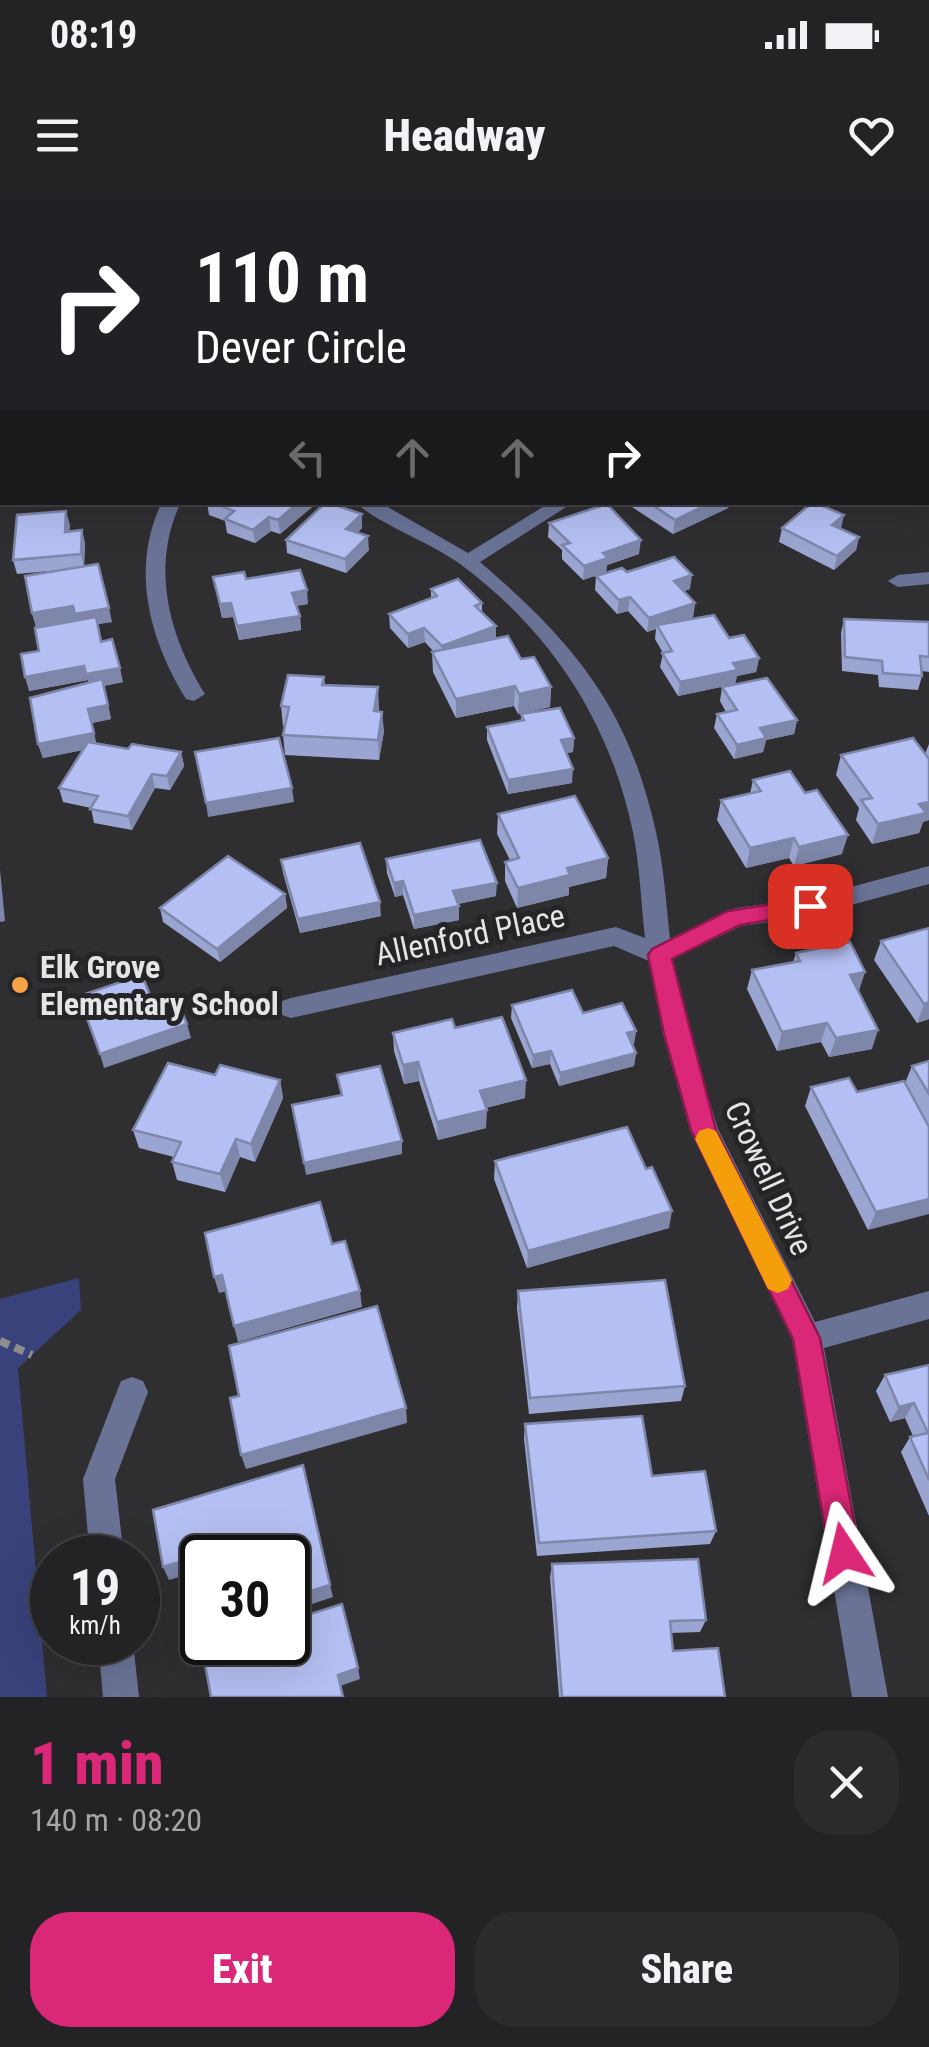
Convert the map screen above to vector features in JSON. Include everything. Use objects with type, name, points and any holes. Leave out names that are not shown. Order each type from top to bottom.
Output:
[{"type":"street","points":[[170,505],[159,526],[152,565],[173,655],[194,694]]},
{"type":"street","name":"Crowell Drive","points":[[369,505],[468,561],[534,618],[598,702],[622,751],[645,834],[660,955],[676,1034],[704,1130],[806,1338],[870,1697]]},
{"type":"street","points":[[468,561],[560,505]]},
{"type":"street","points":[[898,581],[929,578]]},
{"type":"street","points":[[660,955],[736,917],[828,903],[929,875]]},
{"type":"street","name":"Allenford Place","points":[[292,1008],[616,936],[660,955]]},
{"type":"street","points":[[806,1338],[929,1305]]},
{"type":"street","points":[[105,1535],[99,1479],[132,1392]]},
{"type":"street","points":[[118,1665],[121,1697]]},
{"type":"path","points":[[0,1340],[32,1355]]},
{"type":"shaded area","points":[[79,1278],[81,1310],[18,1368],[33,1535],[30,1665],[44,1665],[47,1697],[0,1697],[0,1299]]},
{"type":"building","points":[[218,505],[296,505],[278,520],[269,517],[253,530],[225,519],[234,511]]},
{"type":"building","points":[[323,505],[362,514],[346,529],[368,536],[345,559],[286,540]]},
{"type":"building","points":[[608,505],[641,540],[603,553],[608,558],[584,566],[562,545],[570,543],[549,523]]},
{"type":"building","points":[[652,505],[706,505],[675,520]]},
{"type":"building","points":[[809,505],[820,505],[844,515],[832,525],[859,537],[837,556],[782,528]]},
{"type":"building","points":[[66,511],[65,532],[82,530],[81,554],[13,560],[17,515]]},
{"type":"building","points":[[674,557],[692,575],[674,581],[695,603],[649,618],[630,597],[619,600],[596,576],[622,568],[627,572]]},
{"type":"building","points":[[98,564],[109,608],[75,614],[73,606],[32,613],[25,576]]},
{"type":"building","points":[[300,570],[307,590],[292,593],[300,616],[237,626],[231,603],[220,604],[213,577],[244,572],[246,579]]},
{"type":"building","points":[[458,579],[482,603],[475,606],[496,626],[442,646],[424,628],[408,634],[389,614],[437,596],[431,589]]},
{"type":"building","points":[[714,615],[729,638],[744,635],[759,658],[733,663],[738,670],[680,682],[662,653],[672,651],[657,625]]},
{"type":"building","points":[[96,617],[101,642],[112,639],[120,668],[86,674],[84,666],[25,677],[21,654],[39,651],[35,628]]},
{"type":"building","points":[[844,619],[929,622],[929,657],[920,656],[922,676],[883,673],[882,661],[845,657]]},
{"type":"building","points":[[508,636],[521,659],[534,657],[551,687],[519,694],[515,686],[456,699],[432,652]]},
{"type":"building","points":[[288,675],[324,677],[322,685],[378,687],[374,711],[382,712],[378,740],[283,735],[289,707],[281,706]]},
{"type":"building","points":[[767,678],[797,720],[760,728],[766,738],[737,745],[717,714],[737,710],[722,687]]},
{"type":"building","points":[[102,679],[108,705],[88,709],[94,733],[38,744],[30,698]]},
{"type":"building","points":[[560,708],[574,738],[561,740],[573,769],[508,780],[487,727],[524,720],[521,714]]},
{"type":"building","points":[[279,738],[292,788],[206,803],[195,752]]},
{"type":"building","points":[[913,738],[929,759],[929,802],[919,804],[926,813],[878,824],[861,800],[872,798],[841,755]]},
{"type":"building","points":[[88,742],[181,752],[167,776],[152,774],[128,816],[90,809],[98,796],[59,788]]},
{"type":"building","points":[[790,771],[805,793],[817,790],[848,835],[799,847],[794,838],[750,848],[721,800],[761,791],[753,780]]},
{"type":"building","points":[[575,796],[608,858],[567,868],[570,875],[518,888],[505,862],[519,858],[498,814]]},
{"type":"building","points":[[480,840],[497,883],[453,891],[459,906],[414,915],[403,881],[394,883],[386,859]]},
{"type":"building","points":[[360,843],[380,902],[298,919],[281,860]]},
{"type":"building","points":[[228,856],[285,894],[217,949],[160,908]]},
{"type":"building","points":[[929,928],[929,1002],[924,1004],[881,941]]},
{"type":"building","points":[[850,942],[865,972],[850,975],[878,1030],[836,1038],[827,1023],[782,1032],[752,970],[800,961],[796,953]]},
{"type":"building","points":[[142,975],[155,1008],[177,1000],[187,1024],[100,1054],[79,996]]},
{"type":"building","points":[[572,990],[583,1013],[622,1003],[636,1031],[627,1033],[636,1053],[560,1073],[551,1051],[533,1055],[512,1005]]},
{"type":"building","points":[[502,1017],[526,1080],[480,1091],[487,1110],[437,1122],[418,1062],[403,1065],[393,1033],[452,1019],[455,1028]]},
{"type":"building","points":[[929,1061],[929,1094],[912,1066]]},
{"type":"building","points":[[168,1063],[215,1075],[220,1065],[280,1080],[251,1144],[236,1139],[220,1174],[172,1162],[181,1142],[133,1130]]},
{"type":"building","points":[[380,1066],[402,1141],[304,1163],[292,1105],[342,1095],[337,1075]]},
{"type":"building","points":[[849,1078],[857,1092],[904,1081],[929,1127],[929,1199],[876,1212],[811,1087]]},
{"type":"building","points":[[627,1127],[646,1169],[652,1167],[672,1211],[528,1251],[495,1161]]},
{"type":"building","points":[[320,1202],[332,1244],[345,1241],[360,1291],[234,1326],[222,1275],[214,1277],[205,1233]]},
{"type":"building","points":[[665,1280],[685,1386],[530,1398],[518,1291]]},
{"type":"building","points":[[377,1306],[406,1408],[241,1455],[230,1398],[239,1396],[229,1346]]},
{"type":"building","points":[[929,1365],[929,1480],[910,1437],[928,1433],[914,1403],[899,1407],[885,1375]]},
{"type":"building","points":[[642,1416],[652,1476],[705,1471],[716,1531],[539,1543],[525,1424]]},
{"type":"building","points":[[303,1465],[330,1585],[310,1591],[310,1535],[180,1535],[180,1562],[163,1567],[153,1510]]},
{"type":"building","points":[[698,1559],[706,1620],[670,1621],[673,1651],[718,1648],[725,1697],[562,1697],[552,1564]]},
{"type":"building","points":[[342,1604],[358,1668],[338,1675],[343,1697],[211,1697],[205,1665],[310,1665],[310,1614]]},
{"type":"slow traffic","points":[[708,1139],[778,1280]]},
{"type":"place","name":"Elk Grove Elementary School","points":[[20,985]]},
{"type":"route","points":[[810,906],[736,917],[660,955],[676,1034],[704,1130],[806,1338],[844,1553]]}]
